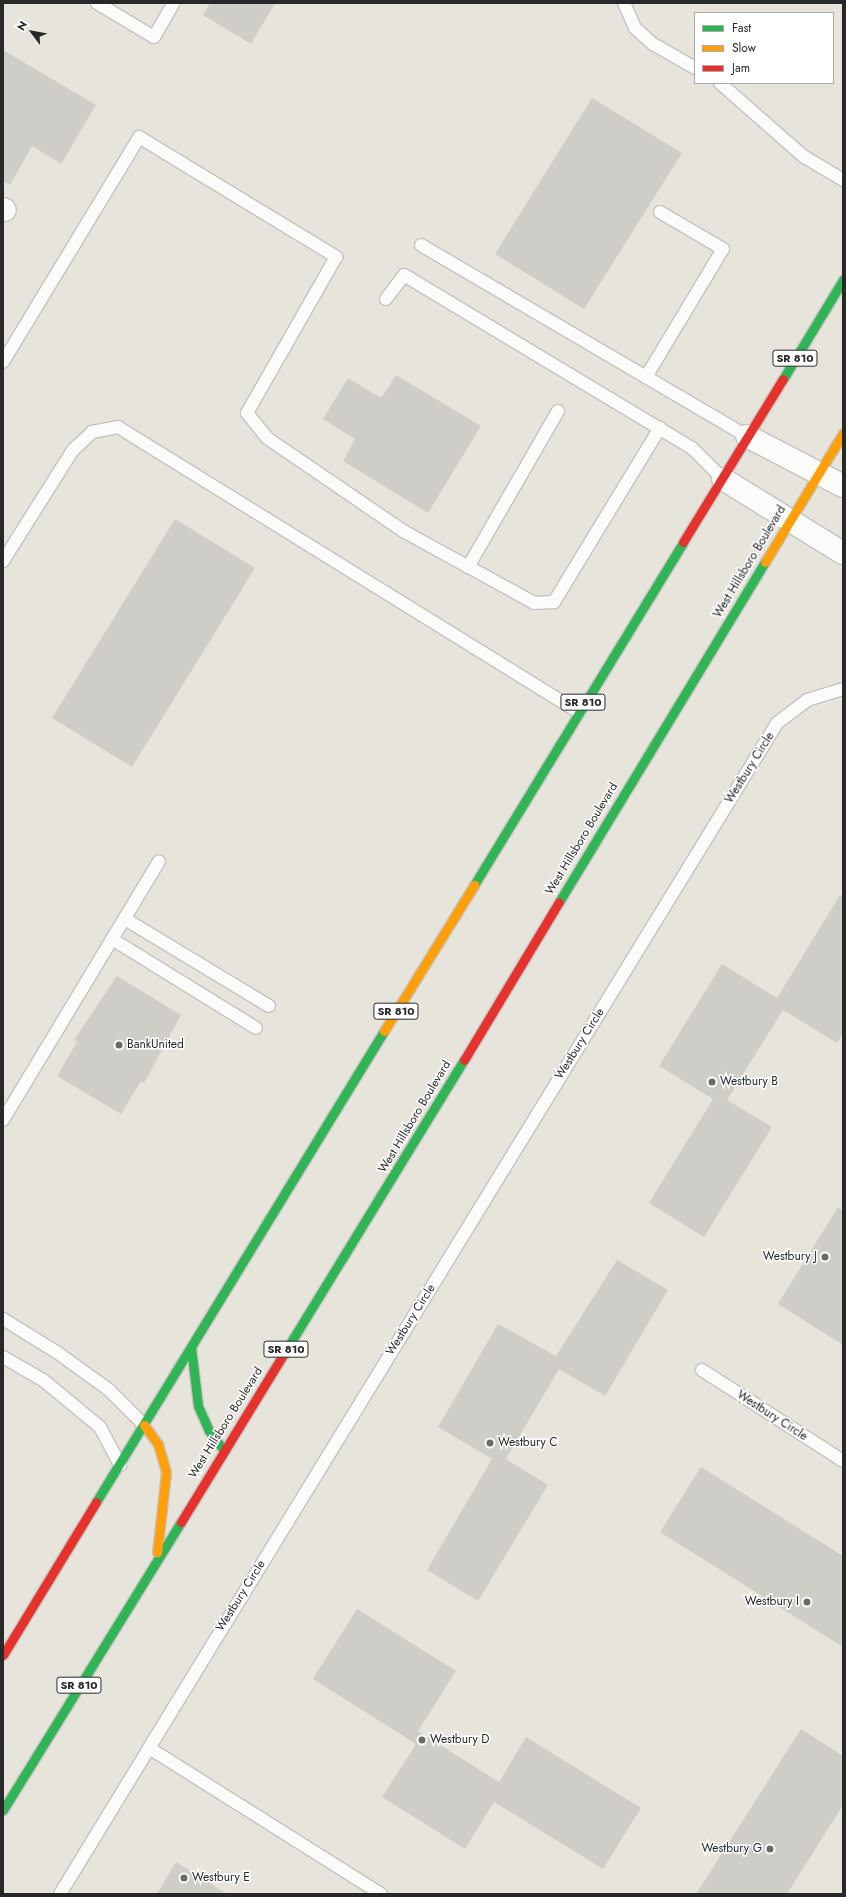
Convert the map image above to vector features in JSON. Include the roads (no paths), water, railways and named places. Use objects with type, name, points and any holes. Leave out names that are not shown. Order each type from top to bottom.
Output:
[{"type":"main road","name":"SR 810","points":[[3,1655],[577,712],[723,479],[843,280]]},
{"type":"main road","name":"West Hillsboro Boulevard","points":[[3,1810],[417,1138],[843,434]]},
{"type":"main road","points":[[191,1347],[198,1406],[209,1431],[224,1450]]},
{"type":"main road","points":[[144,1425],[158,1444],[166,1472],[156,1560]]},
{"type":"street","points":[[748,436],[819,472],[843,486]]},
{"type":"street","points":[[723,479],[843,553]]},
{"type":"lane","points":[[97,3],[154,37],[174,3]]},
{"type":"lane","points":[[624,3],[635,28],[653,44],[694,67]]},
{"type":"lane","points":[[721,84],[803,156],[843,180]]},
{"type":"lane","points":[[3,362],[139,137],[336,257],[247,413],[267,438],[405,532],[534,603],[554,602],[660,428]]},
{"type":"lane","points":[[646,377],[723,249],[660,212]]},
{"type":"lane","points":[[421,246],[748,436]]},
{"type":"lane","points":[[386,299],[404,275],[692,448],[723,479]]},
{"type":"lane","points":[[468,567],[558,411]]},
{"type":"lane","points":[[3,561],[73,450],[92,432],[118,427],[577,712]]},
{"type":"lane","name":"Westbury Circle","points":[[60,1894],[777,723],[807,700],[843,689]]},
{"type":"lane","points":[[3,1120],[160,862]]},
{"type":"lane","points":[[124,919],[270,1006]]},
{"type":"lane","points":[[112,939],[256,1028]]},
{"type":"lane","points":[[3,1319],[58,1353],[108,1389],[144,1425]]},
{"type":"lane","points":[[3,1357],[42,1380],[100,1427],[120,1464]]},
{"type":"lane","name":"Westbury Circle","points":[[702,1370],[843,1461]]},
{"type":"lane","points":[[148,1748],[381,1894]]},
{"type":"place","name":"BankUnited","points":[[119,1045]]},
{"type":"place","name":"Westbury B","points":[[712,1082]]},
{"type":"place","name":"Westbury J","points":[[825,1257]]},
{"type":"place","name":"Westbury C","points":[[490,1443]]},
{"type":"place","name":"Westbury I","points":[[807,1602]]},
{"type":"place","name":"Westbury D","points":[[422,1740]]},
{"type":"place","name":"Westbury G","points":[[770,1849]]},
{"type":"place","name":"Westbury E","points":[[184,1878]]}]
